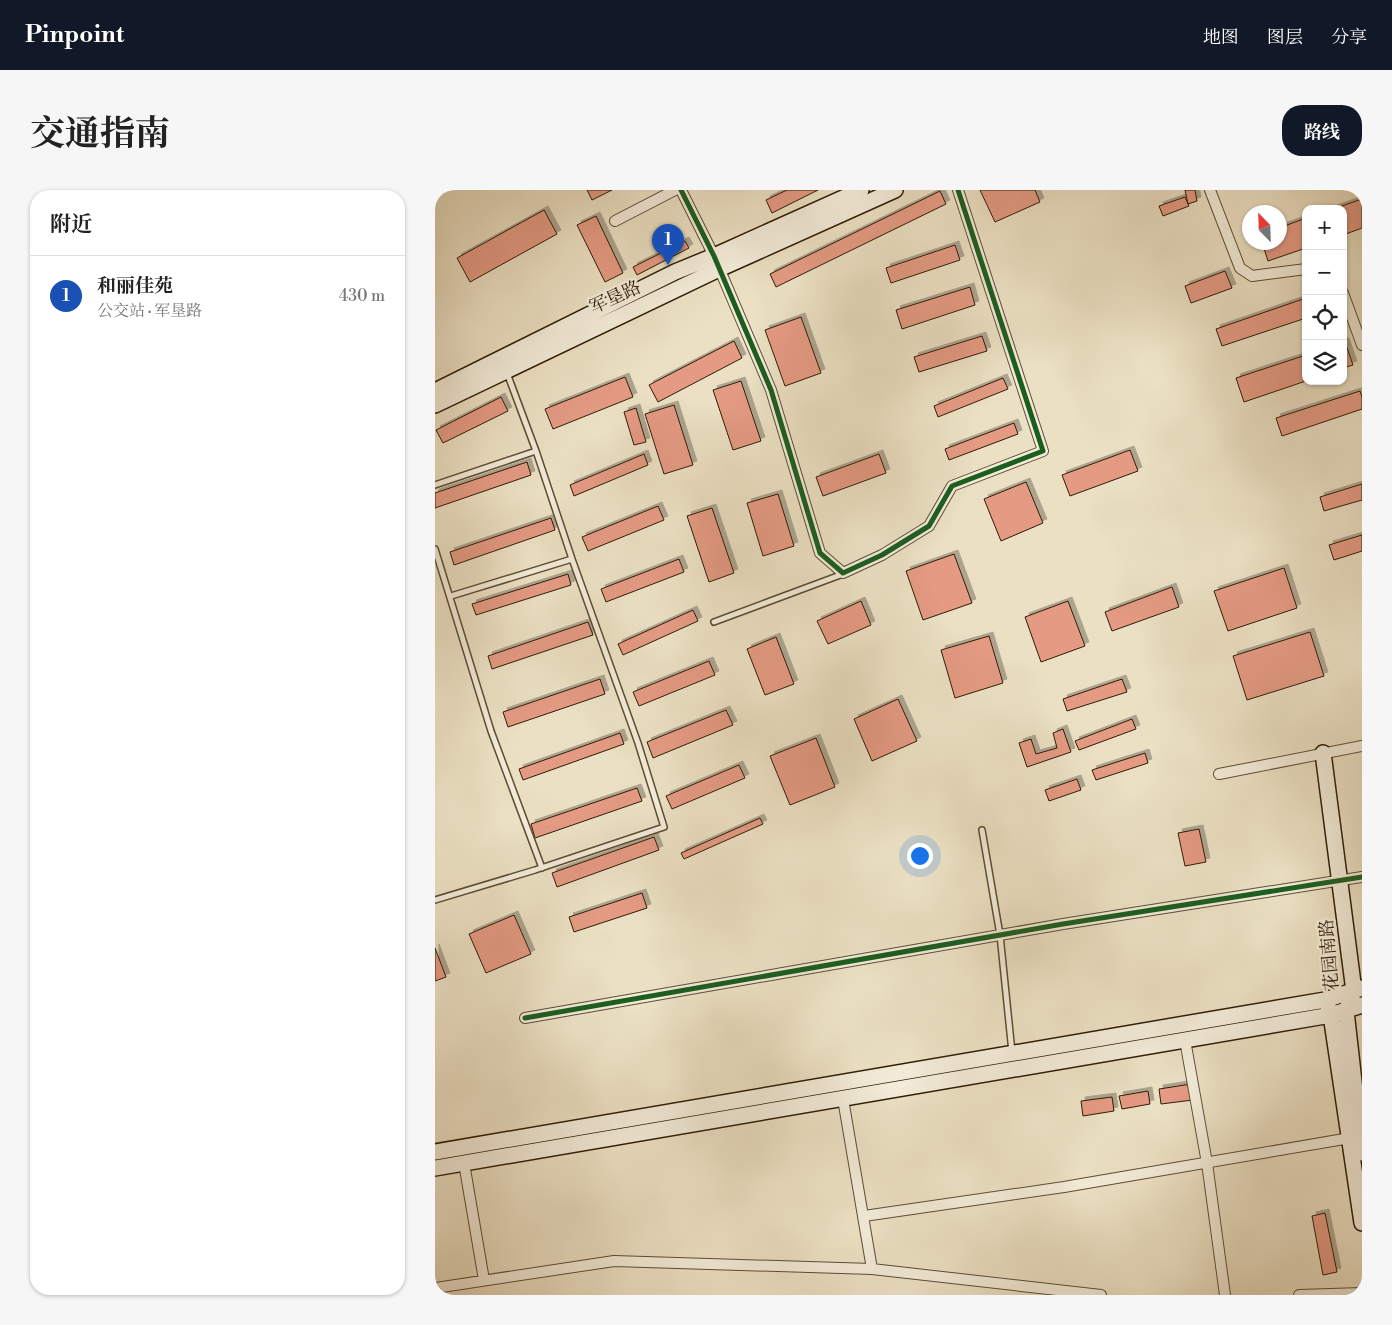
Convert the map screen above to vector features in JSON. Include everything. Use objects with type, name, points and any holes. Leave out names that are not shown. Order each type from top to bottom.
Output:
[{"type":"main road","name":"军垦路","points":[[717,263],[861,190]]},
{"type":"main road","name":"军垦路","points":[[435,405],[503,364],[675,272],[717,263],[895,190]]},
{"type":"main road","name":"军垦路","points":[[435,391],[503,364]]},
{"type":"main road","name":"花园南路","points":[[1323,753],[1340,880],[1358,989],[1338,1013],[1350,1138],[1362,1223]]},
{"type":"main road","points":[[435,1152],[1325,1000],[1358,989]]},
{"type":"main road","name":"花园南路","points":[[1325,1000],[1338,1013],[1360,1122],[1362,1153]]},
{"type":"main road","points":[[435,1168],[1185,1040],[1338,1013],[1362,1005]]},
{"type":"street","points":[[615,221],[675,190]]},
{"type":"street","points":[[681,190],[717,263],[771,390],[820,553],[843,573],[882,555],[929,526],[952,486],[1043,451],[958,190]]},
{"type":"street","points":[[1210,190],[1240,268],[1252,276],[1302,270]]},
{"type":"street","points":[[1344,295],[1362,345]]},
{"type":"street","points":[[1219,774],[1362,746]]},
{"type":"street","points":[[525,1018],[1000,935],[1362,877]]},
{"type":"street","points":[[1185,1040],[1207,1163],[1225,1295]]},
{"type":"street","points":[[843,1099],[872,1269]]},
{"type":"street","points":[[863,1216],[1064,1187],[1350,1138]]},
{"type":"street","points":[[464,1162],[484,1280]]},
{"type":"street","points":[[435,1288],[614,1261],[872,1269],[1101,1295]]},
{"type":"street","points":[[456,1284],[461,1295]]},
{"type":"street","points":[[1299,1295],[1362,1293]]},
{"type":"lane","points":[[435,900],[543,868],[664,827],[638,743],[572,559],[536,451],[503,364]]},
{"type":"lane","points":[[435,485],[536,451]]},
{"type":"lane","points":[[435,549],[491,731],[543,868]]},
{"type":"lane","points":[[451,596],[572,559]]},
{"type":"lane","points":[[715,622],[843,573]]},
{"type":"lane","points":[[982,830],[1000,935],[1012,1053]]},
{"type":"building","points":[[587,190],[612,190],[592,200]]},
{"type":"building","points":[[787,190],[818,190],[772,213],[766,200]]},
{"type":"building","points":[[980,190],[1035,190],[1040,202],[995,222]]},
{"type":"building","points":[[1185,190],[1195,190],[1197,201],[1188,204]]},
{"type":"building","points":[[940,191],[946,204],[776,287],[770,274]]},
{"type":"building","points":[[1185,197],[1189,206],[1163,216],[1159,206]]},
{"type":"building","points":[[1362,199],[1362,228],[1347,234],[1347,205],[1345,205]]},
{"type":"building","points":[[544,210],[557,234],[470,282],[457,258]]},
{"type":"building","points":[[596,216],[623,273],[605,282],[577,225]]},
{"type":"building","points":[[1302,219],[1302,249],[1268,261],[1265,250],[1287,250],[1287,225]]},
{"type":"building","points":[[685,241],[689,248],[637,275],[633,267]]},
{"type":"building","points":[[955,245],[960,260],[891,283],[886,268]]},
{"type":"building","points":[[1225,271],[1232,288],[1191,303],[1185,286]]},
{"type":"building","points":[[970,287],[975,305],[902,329],[896,310]]},
{"type":"building","points":[[1302,299],[1302,319],[1222,346],[1216,329]]},
{"type":"building","points":[[801,317],[821,373],[785,386],[765,330]]},
{"type":"building","points":[[982,336],[987,351],[919,372],[914,357]]},
{"type":"building","points":[[734,341],[742,358],[658,402],[649,385]]},
{"type":"building","points":[[1347,348],[1353,365],[1347,367]]},
{"type":"building","points":[[1302,356],[1302,382],[1244,402],[1236,378]]},
{"type":"building","points":[[625,377],[633,397],[553,429],[545,409]]},
{"type":"building","points":[[1003,378],[1008,389],[938,417],[934,406]]},
{"type":"building","points":[[741,381],[761,441],[733,450],[713,390]]},
{"type":"building","points":[[1360,391],[1362,409],[1282,436],[1276,418]]},
{"type":"building","points":[[501,397],[508,411],[443,443],[436,430]]},
{"type":"building","points":[[674,405],[693,465],[664,474],[645,414]]},
{"type":"building","points":[[636,408],[646,442],[634,445],[624,412]]},
{"type":"building","points":[[1014,423],[1018,434],[949,460],[945,449]]},
{"type":"building","points":[[1130,450],[1138,471],[1070,496],[1062,475]]},
{"type":"building","points":[[644,454],[648,465],[574,496],[570,485]]},
{"type":"building","points":[[879,454],[886,473],[823,496],[816,477]]},
{"type":"building","points":[[527,462],[531,475],[435,508],[435,493]]},
{"type":"building","points":[[1026,482],[1043,523],[1001,541],[984,499]]},
{"type":"building","points":[[1362,484],[1362,500],[1324,511],[1320,497]]},
{"type":"building","points":[[778,494],[794,546],[763,556],[747,503]]},
{"type":"building","points":[[658,506],[664,520],[588,551],[582,537]]},
{"type":"building","points":[[712,508],[734,573],[709,582],[687,516]]},
{"type":"building","points":[[551,518],[555,530],[454,565],[450,552]]},
{"type":"building","points":[[1362,535],[1362,551],[1334,560],[1329,545]]},
{"type":"building","points":[[954,554],[972,603],[923,620],[906,571]]},
{"type":"building","points":[[679,559],[684,572],[606,602],[601,589]]},
{"type":"building","points":[[1284,568],[1297,608],[1228,631],[1214,591]]},
{"type":"building","points":[[568,574],[571,585],[476,615],[472,604]]},
{"type":"building","points":[[1172,587],[1179,607],[1112,631],[1105,612]]},
{"type":"building","points":[[861,601],[871,625],[828,644],[817,621]]},
{"type":"building","points":[[1068,601],[1085,646],[1041,662],[1025,617]]},
{"type":"building","points":[[693,610],[698,621],[623,655],[618,644]]},
{"type":"building","points":[[588,622],[593,635],[492,669],[488,656]]},
{"type":"building","points":[[1310,632],[1324,676],[1247,700],[1233,656]]},
{"type":"building","points":[[989,636],[1003,683],[955,698],[941,650]]},
{"type":"building","points":[[776,637],[794,684],[765,695],[747,649]]},
{"type":"building","points":[[709,661],[715,675],[639,706],[633,692]]},
{"type":"building","points":[[600,679],[605,694],[508,727],[503,712]]},
{"type":"building","points":[[1122,679],[1127,692],[1067,711],[1063,699]]},
{"type":"building","points":[[898,699],[917,741],[872,761],[854,719]]},
{"type":"building","points":[[726,710],[733,725],[653,758],[647,742]]},
{"type":"building","points":[[1132,719],[1136,729],[1079,750],[1075,741]]},
{"type":"building","points":[[1063,729],[1071,752],[1027,767],[1019,743],[1031,739],[1036,754],[1057,748],[1053,733]]},
{"type":"building","points":[[620,733],[624,744],[523,780],[519,769]]},
{"type":"building","points":[[816,738],[835,787],[790,805],[770,756]]},
{"type":"building","points":[[1145,753],[1148,763],[1096,780],[1092,770]]},
{"type":"building","points":[[739,765],[745,778],[672,809],[666,796]]},
{"type":"building","points":[[1077,779],[1081,790],[1049,801],[1045,790]]},
{"type":"building","points":[[637,788],[642,801],[535,838],[531,824]]},
{"type":"building","points":[[760,818],[763,824],[684,859],[681,853]]},
{"type":"building","points":[[1199,829],[1206,862],[1185,866],[1178,833]]},
{"type":"building","points":[[654,837],[659,850],[557,887],[552,873]]},
{"type":"building","points":[[642,893],[647,908],[574,932],[569,917]]},
{"type":"building","points":[[514,915],[531,954],[486,973],[469,934]]},
{"type":"building","points":[[435,948],[446,977],[435,981]]},
{"type":"building","points":[[1191,1084],[1193,1100],[1161,1104],[1159,1089]]},
{"type":"building","points":[[1148,1091],[1150,1104],[1122,1109],[1119,1096]]},
{"type":"building","points":[[1112,1097],[1114,1111],[1083,1116],[1081,1101]]},
{"type":"building","points":[[1325,1213],[1337,1272],[1323,1275],[1312,1216]]},
{"type":"cycle path","points":[[681,190],[714,256],[771,390],[820,553],[843,573],[882,555],[929,526],[952,486],[1043,451],[958,190]]},
{"type":"cycle path","points":[[525,1018],[1063,924],[1362,877]]},
{"type":"place","name":"和丽佳苑","points":[[668,265]]}]
